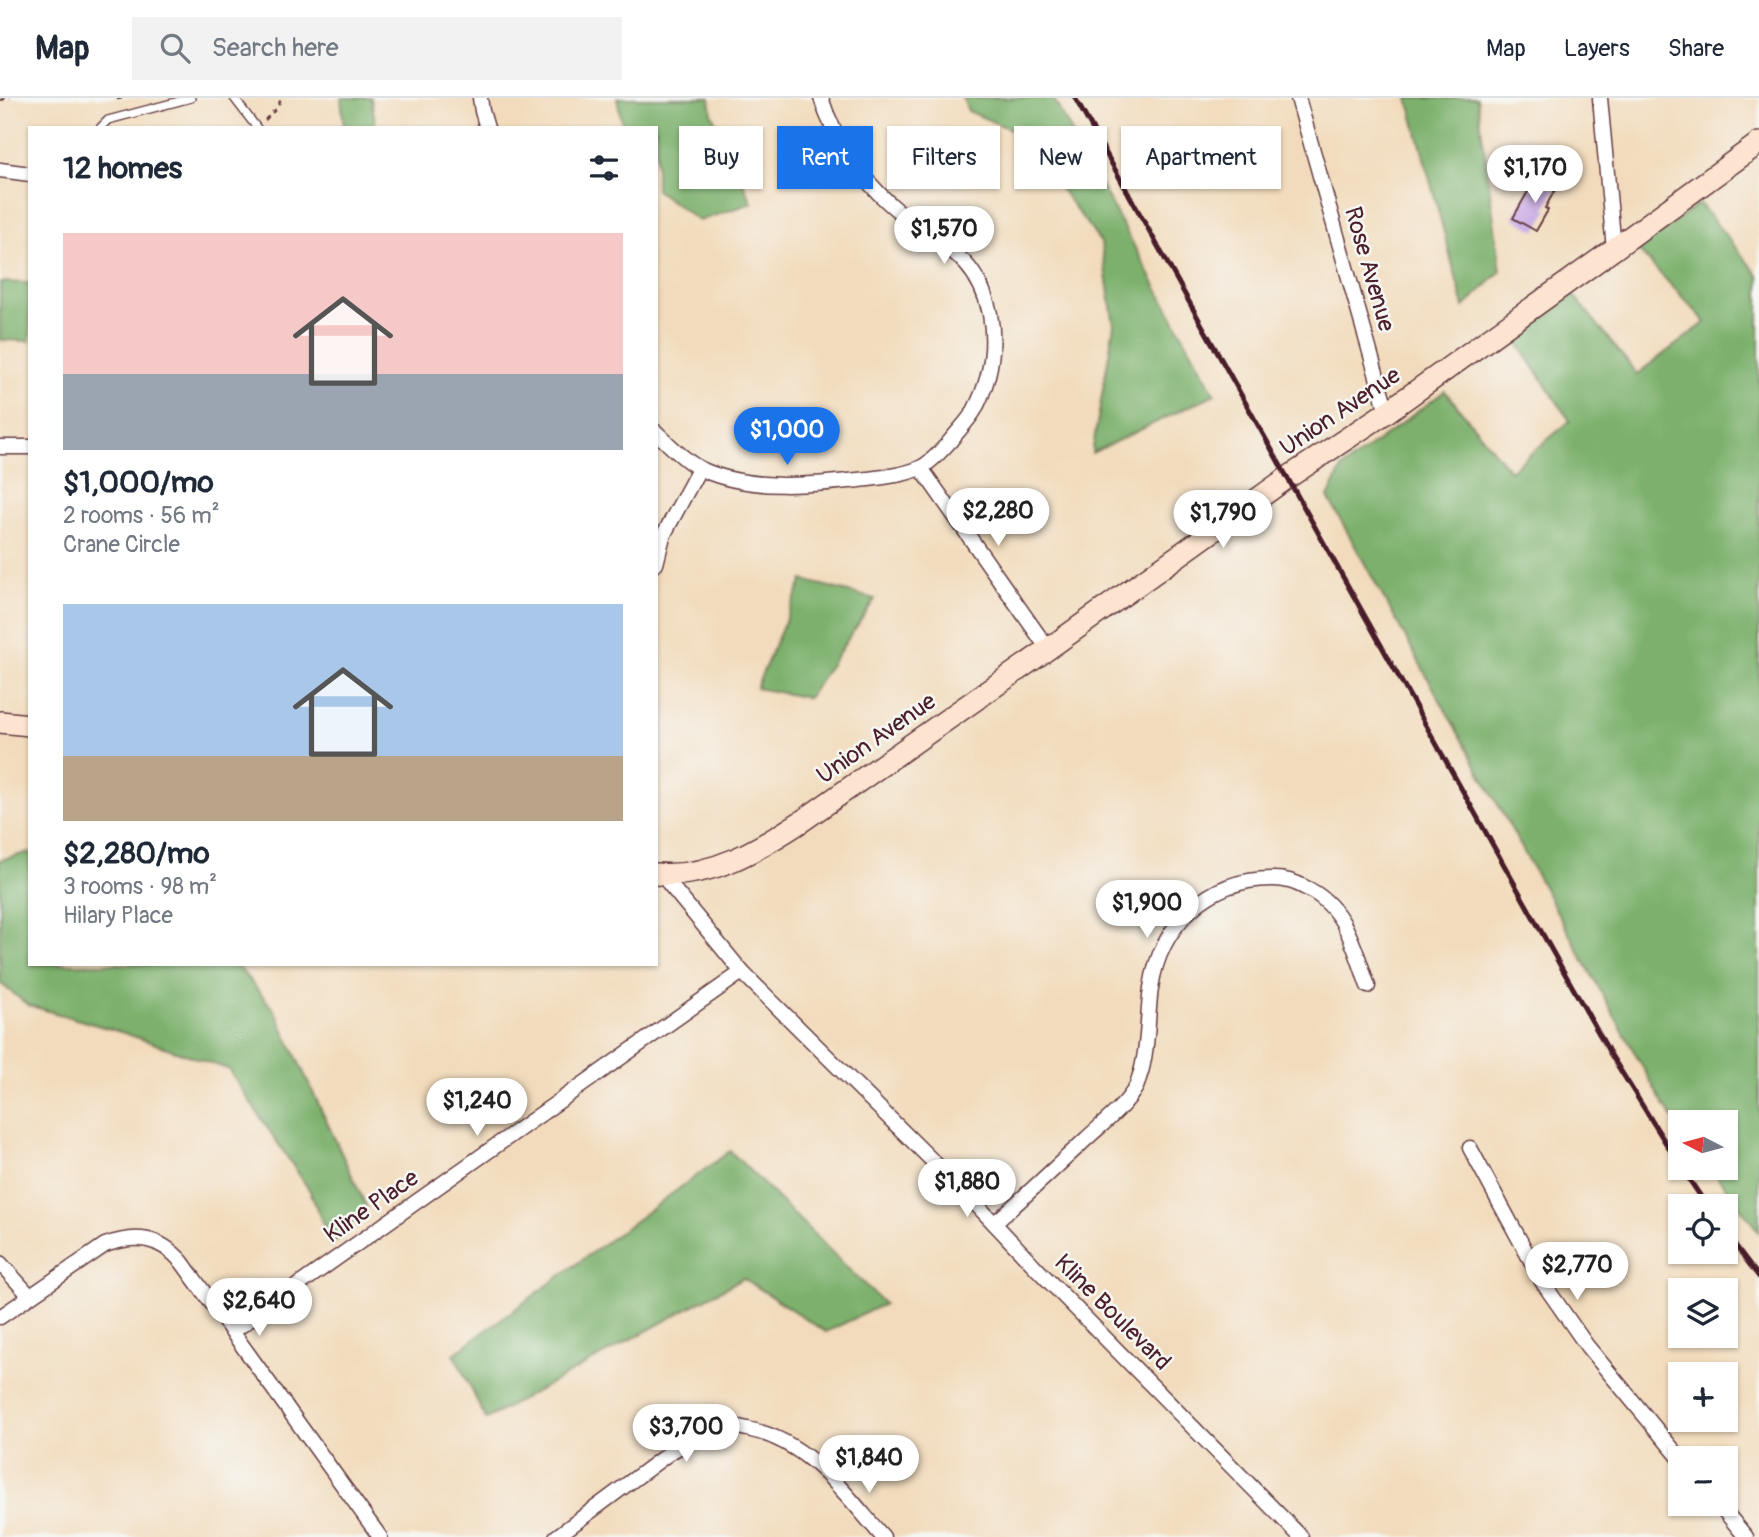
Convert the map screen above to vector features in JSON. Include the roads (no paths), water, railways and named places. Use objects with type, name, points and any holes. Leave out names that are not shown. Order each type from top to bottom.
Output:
[{"type":"main road","name":"Union Avenue","points":[[659,874],[682,875],[705,870],[727,863],[772,841],[1287,478],[1387,412],[1759,143]]},
{"type":"main road","points":[[0,722],[28,725]]},
{"type":"street","points":[[480,98],[486,126]]},
{"type":"street","points":[[658,434],[699,469],[728,478],[768,485],[829,484],[891,476],[921,468],[944,448],[973,413],[988,377],[993,345],[990,313],[979,284],[967,263],[951,248],[891,205],[872,186],[853,162],[821,98]]},
{"type":"street","name":"Rose Avenue","points":[[1298,98],[1387,412]]},
{"type":"street","points":[[1600,98],[1614,250]]},
{"type":"street","points":[[0,170],[28,174]]},
{"type":"street","points":[[0,447],[28,447]]},
{"type":"street","points":[[921,468],[1048,649]]},
{"type":"street","points":[[658,556],[663,536],[699,469]]},
{"type":"street","name":"Kline Boulevard","points":[[659,874],[742,972],[995,1223],[1301,1537]]},
{"type":"street","points":[[995,1223],[1117,1111],[1137,1086],[1146,1054],[1151,989],[1156,964],[1172,930],[1189,911],[1209,896],[1232,885],[1257,880],[1276,879],[1312,890],[1327,901],[1339,915],[1368,986]]},
{"type":"street","name":"Kline Place","points":[[232,1332],[742,972]]},
{"type":"street","points":[[1470,1148],[1543,1283],[1587,1346],[1670,1446]]},
{"type":"street","points":[[0,1317],[105,1245],[122,1238],[135,1237],[164,1246],[182,1262],[380,1537]]},
{"type":"street","points":[[0,1263],[30,1297]]},
{"type":"street","points":[[556,1537],[672,1451],[692,1440],[733,1426],[767,1434],[805,1454],[883,1537]]},
{"type":"street","points":[[1729,1516],[1746,1537]]},
{"type":"lane","points":[[102,126],[108,120],[191,98]]},
{"type":"lane","points":[[234,98],[255,126]]},
{"type":"railway","points":[[1075,98],[1560,965],[1611,1055],[1668,1147]]},
{"type":"railway","points":[[1690,1180],[1699,1194]]},
{"type":"railway","points":[[1738,1249],[1759,1277]]}]
